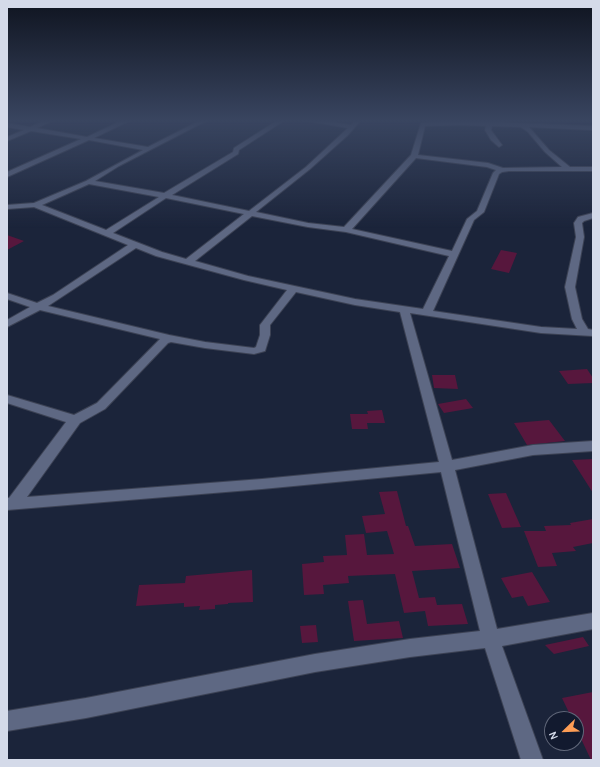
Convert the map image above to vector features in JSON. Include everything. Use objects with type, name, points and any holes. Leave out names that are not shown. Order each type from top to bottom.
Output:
[{"type":"street","points":[[7,175],[49,156]]},
{"type":"street","points":[[7,207],[35,205],[88,182],[137,156]]},
{"type":"street","points":[[107,233],[182,185],[232,156]]},
{"type":"street","points":[[189,262],[251,214],[322,156]]},
{"type":"street","points":[[346,230],[414,156],[483,164],[504,170],[593,169]]},
{"type":"street","points":[[553,156],[568,169]]},
{"type":"street","points":[[427,312],[471,219],[480,212],[496,173],[504,170]]},
{"type":"street","points":[[88,182],[314,226],[346,230],[454,254]]},
{"type":"street","points":[[35,205],[159,254],[247,278],[354,302],[427,312],[477,321],[549,330],[589,333]]},
{"type":"street","points":[[589,333],[577,319],[570,287],[580,237],[578,223],[581,219],[593,215]]},
{"type":"street","points":[[7,324],[36,306],[56,297],[134,244]]},
{"type":"street","points":[[7,296],[36,306],[169,338],[205,345],[254,351],[261,349],[266,335],[265,326],[294,288]]},
{"type":"street","points":[[404,309],[492,639],[532,760]]},
{"type":"street","points":[[11,503],[75,420],[101,406],[169,338]]},
{"type":"street","points":[[8,399],[75,420]]},
{"type":"street","points":[[11,503],[262,484],[447,466],[533,450],[593,446]]},
{"type":"street","points":[[7,721],[86,708],[315,663],[410,648],[492,639],[593,621]]},
{"type":"building","points":[[7,235],[24,241],[7,250]]},
{"type":"building","points":[[501,250],[517,253],[509,273],[491,269]]},
{"type":"building","points":[[587,369],[593,378],[593,383],[568,384],[559,371]]},
{"type":"building","points":[[432,375],[455,375],[458,389],[434,388]]},
{"type":"building","points":[[466,399],[473,408],[444,413],[438,404]]},
{"type":"building","points":[[382,410],[385,423],[367,423],[368,429],[352,429],[350,414],[368,414],[367,411]]},
{"type":"building","points":[[549,420],[565,441],[527,445],[514,423]]},
{"type":"building","points":[[593,459],[593,493],[572,460]]},
{"type":"building","points":[[397,491],[406,526],[408,526],[415,546],[452,544],[460,568],[412,571],[419,598],[435,597],[437,605],[462,604],[468,624],[428,626],[425,611],[404,613],[395,574],[348,576],[349,583],[323,585],[324,594],[304,595],[302,564],[324,562],[323,556],[347,555],[345,535],[364,534],[367,555],[394,554],[387,531],[366,533],[362,516],[385,514],[379,492]]},
{"type":"building","points":[[506,493],[521,527],[502,528],[488,494]]},
{"type":"building","points":[[593,519],[593,543],[573,547],[576,551],[552,553],[557,566],[538,567],[524,531],[546,531],[544,526],[571,525],[570,523]]},
{"type":"building","points":[[252,570],[253,602],[228,603],[215,605],[215,609],[199,610],[200,606],[184,607],[184,603],[136,606],[139,585],[185,583],[186,576]]},
{"type":"building","points":[[532,572],[550,602],[528,606],[523,596],[512,598],[501,578]]},
{"type":"building","points":[[363,600],[367,624],[399,621],[403,638],[354,641],[348,601]]},
{"type":"building","points":[[316,625],[318,642],[302,643],[300,626]]},
{"type":"building","points":[[583,637],[589,646],[554,654],[545,645]]},
{"type":"building","points":[[593,692],[593,760],[591,760],[584,745],[584,711],[568,711],[562,698]]}]
